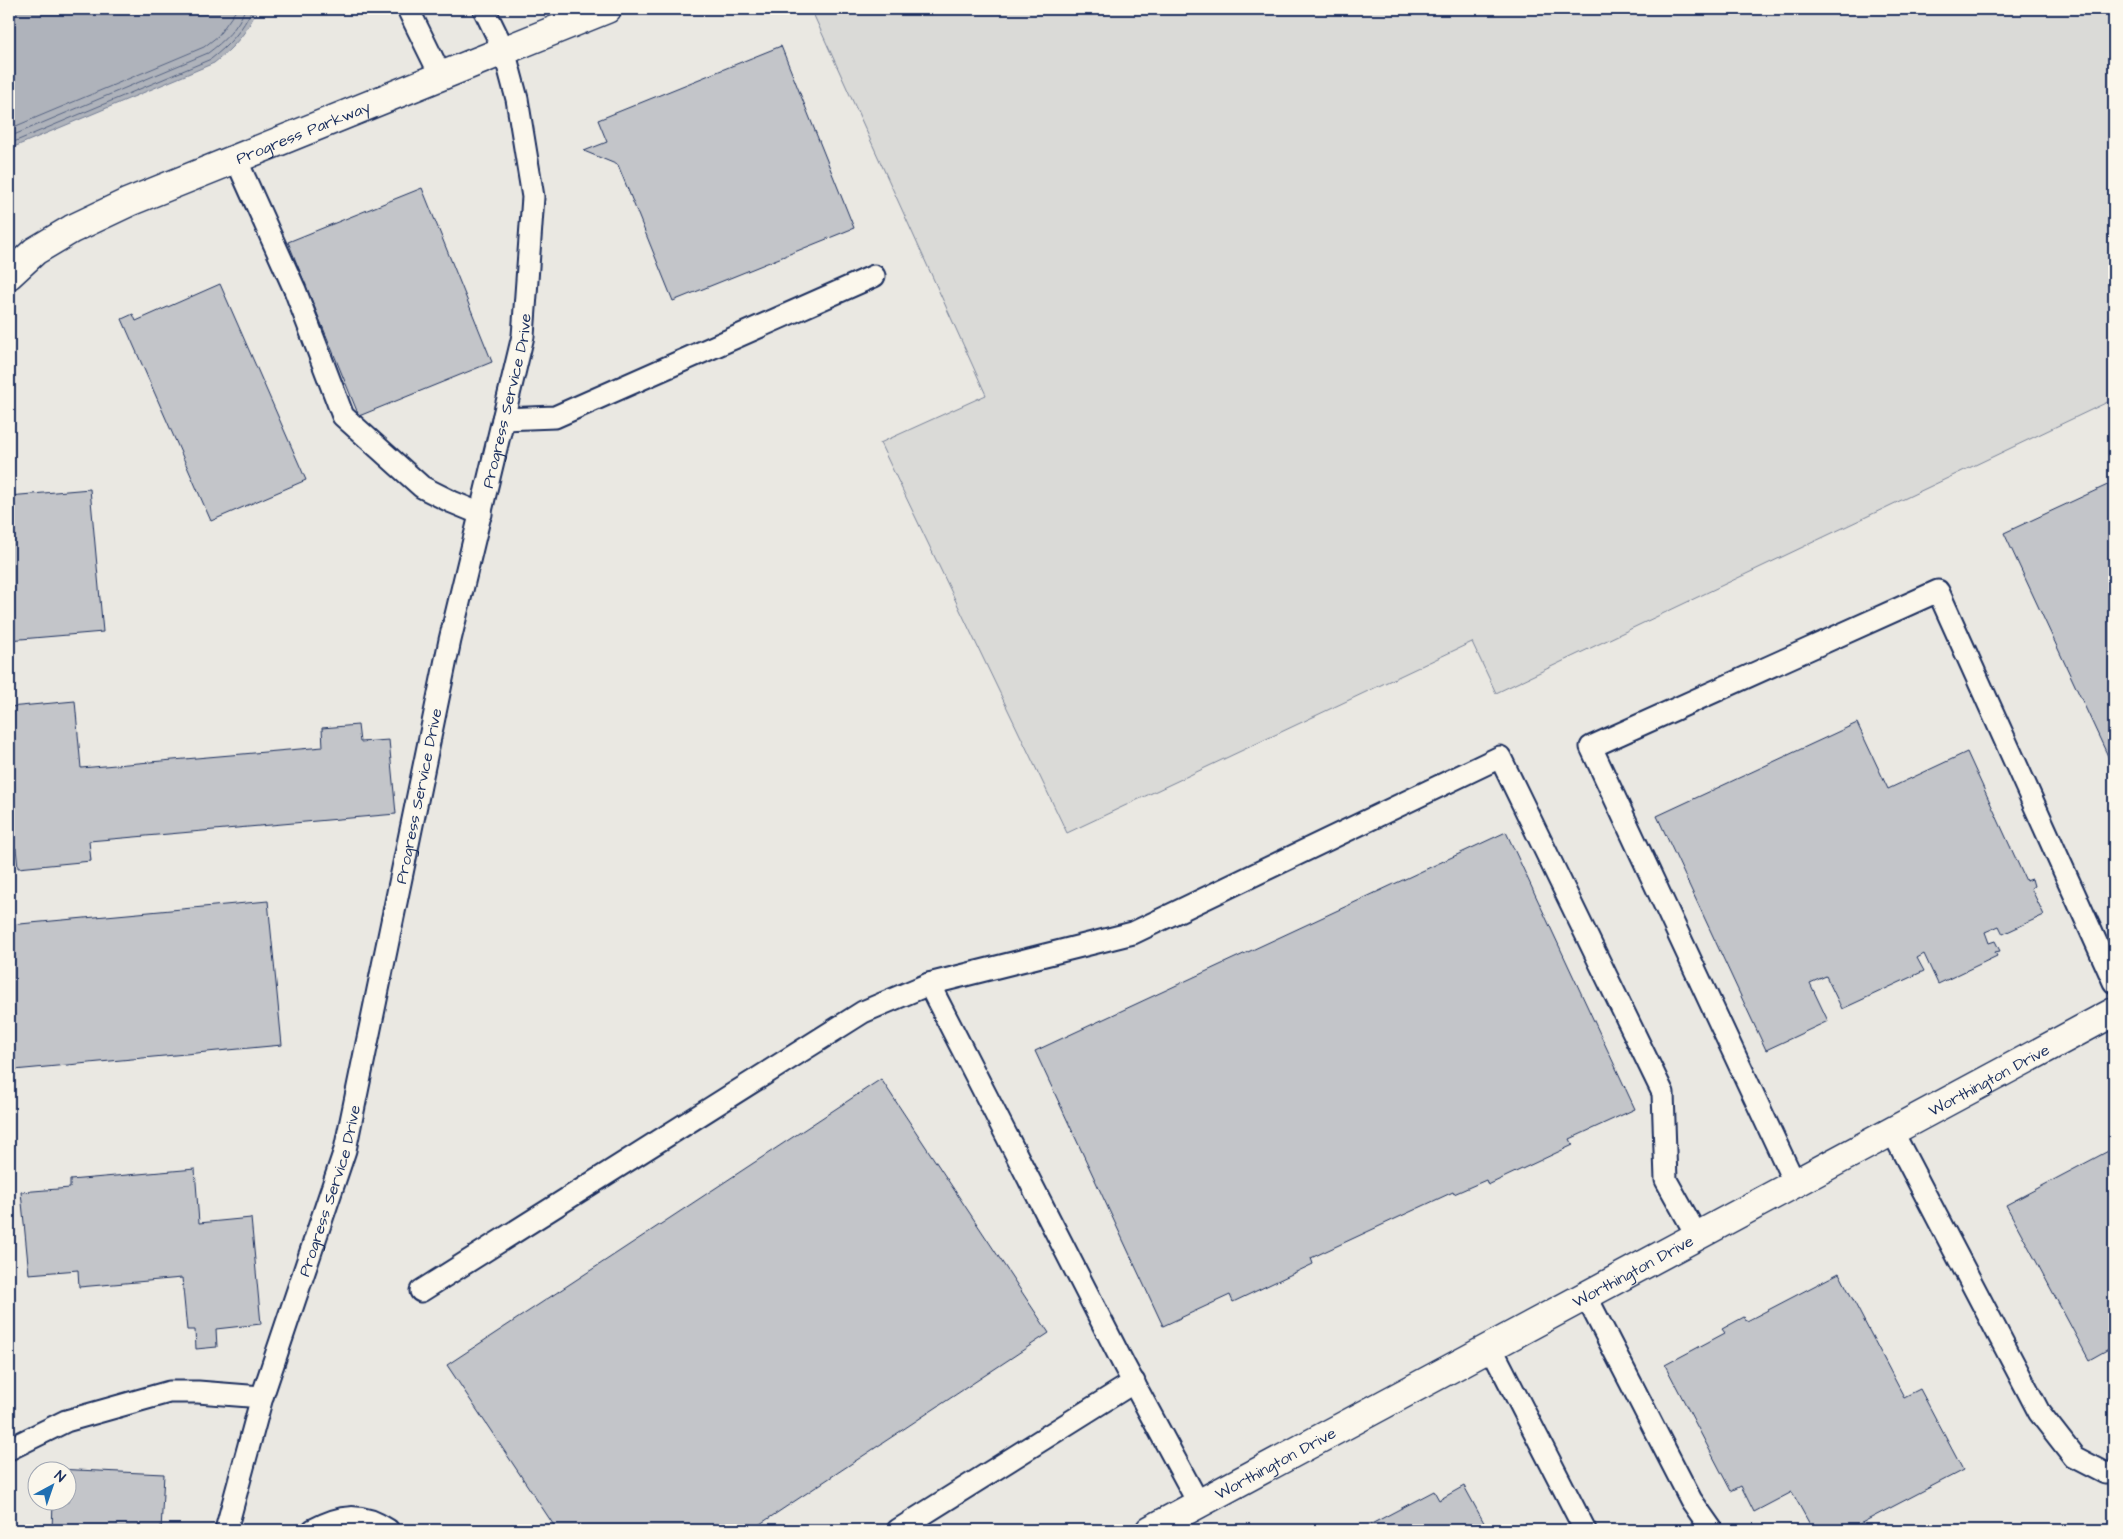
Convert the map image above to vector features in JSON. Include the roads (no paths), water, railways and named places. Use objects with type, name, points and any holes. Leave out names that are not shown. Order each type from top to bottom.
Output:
[{"type":"street","name":"Progress Parkway","points":[[9,274],[35,251],[72,230],[129,202],[607,9]]},
{"type":"street","name":"Worthington Drive","points":[[1150,1530],[2114,1012]]},
{"type":"lane","points":[[408,9],[441,76]]},
{"type":"lane","name":"Progress Service Drive","points":[[226,1530],[262,1397],[345,1150],[450,640],[523,336],[533,197],[517,99],[504,50],[484,9]]},
{"type":"lane","points":[[236,159],[295,290],[343,416],[422,487],[481,514]]},
{"type":"lane","points":[[503,419],[555,417],[874,276]]},
{"type":"lane","points":[[1795,1184],[1591,747],[1938,591],[2114,982]]},
{"type":"lane","points":[[421,1290],[863,1012],[929,984],[1133,933],[1500,757],[1663,1093],[1666,1180],[1697,1236]]},
{"type":"lane","points":[[929,984],[1134,1382],[1200,1504]]},
{"type":"lane","points":[[1892,1132],[2039,1412],[2074,1457],[2105,1473],[2114,1473]]},
{"type":"lane","points":[[1586,1296],[1691,1500],[1712,1530]]},
{"type":"lane","points":[[1490,1347],[1585,1530]]},
{"type":"lane","points":[[898,1530],[1134,1382]]},
{"type":"lane","points":[[9,1449],[66,1421],[169,1392],[198,1392],[262,1397]]},
{"type":"lane","points":[[313,1530],[331,1520],[353,1517],[375,1522],[388,1530]]},
{"type":"water","points":[[9,9],[257,9],[239,39],[214,63],[9,149]]}]
